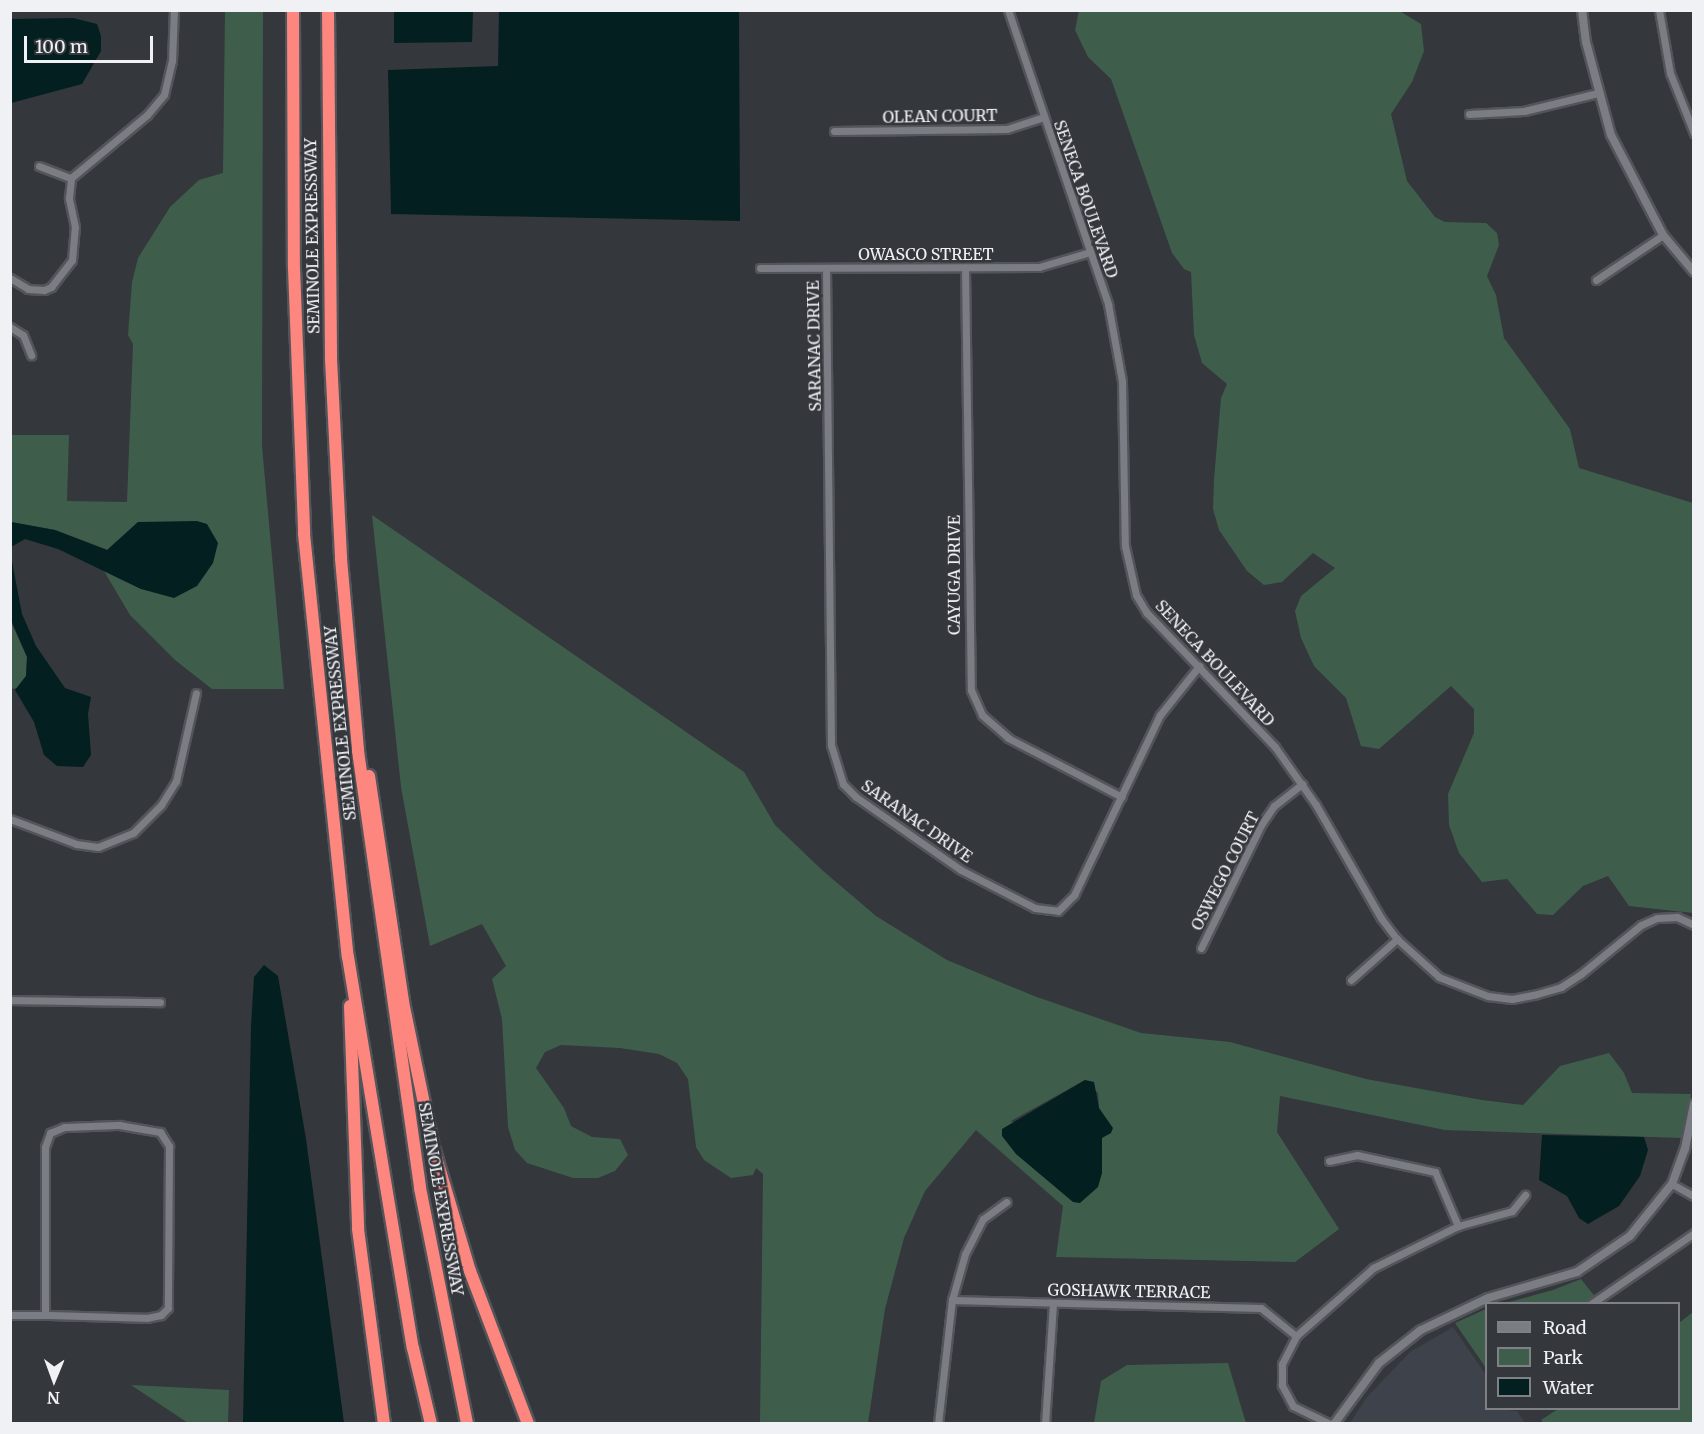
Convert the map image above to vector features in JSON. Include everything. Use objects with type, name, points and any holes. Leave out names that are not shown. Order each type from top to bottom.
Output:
[{"type":"highway","name":"SEMINOLE EXPRESSWAY","points":[[293,10],[294,268],[304,534],[348,957],[413,1348],[431,1424]]},
{"type":"highway","name":"SEMINOLE EXPRESSWAY","points":[[328,10],[327,188],[338,507],[356,720],[369,843],[420,1188],[467,1424]]},
{"type":"highway","points":[[356,720],[366,749],[391,930],[425,1112],[460,1241],[528,1424]]},
{"type":"highway","points":[[348,957],[358,1229],[384,1424]]},
{"type":"highway","points":[[498,1345],[536,1424]]},
{"type":"street","points":[[10,278],[28,289],[44,290],[51,287],[72,260],[75,228],[69,198],[71,178],[147,115],[164,95],[172,61],[174,10]]},
{"type":"street","name":"SENECA BOULEVARD","points":[[1008,10],[1108,304],[1122,381],[1125,546],[1130,575],[1147,613],[1275,747],[1302,784],[1397,939],[1439,977],[1488,996],[1512,999],[1561,987],[1625,936],[1657,918],[1677,917],[1694,925]]},
{"type":"street","points":[[1582,10],[1598,93],[1625,168],[1663,235],[1694,272]]},
{"type":"street","points":[[1659,10],[1670,73],[1694,133]]},
{"type":"street","points":[[1469,114],[1524,111],[1598,93]]},
{"type":"street","name":"OLEAN COURT","points":[[834,131],[1007,129],[1044,117]]},
{"type":"street","points":[[39,166],[71,178]]},
{"type":"street","points":[[1596,280],[1663,235]]},
{"type":"street","name":"OWASCO STREET","points":[[760,268],[1039,267],[1090,252]]},
{"type":"street","name":"SARANAC DRIVE","points":[[826,268],[831,745],[843,784],[856,797],[961,870],[1048,912],[1058,911],[1074,895],[1160,715],[1199,666]]},
{"type":"street","name":"CAYUGA DRIVE","points":[[965,268],[971,690],[982,715],[1008,738],[1122,797]]},
{"type":"street","points":[[10,327],[22,336],[31,355]]},
{"type":"street","points":[[10,819],[76,844],[98,847],[133,833],[161,805],[176,781],[196,693]]},
{"type":"street","name":"OSWEGO COURT","points":[[1201,948],[1261,825],[1274,806],[1302,784]]},
{"type":"street","points":[[1351,980],[1397,939]]},
{"type":"street","points":[[10,1000],[160,1002]]},
{"type":"street","points":[[1526,1195],[1512,1211],[1458,1226],[1373,1268],[1296,1336],[1282,1364],[1282,1386],[1293,1406],[1332,1424],[1379,1363],[1400,1344],[1456,1311],[1577,1272],[1603,1258],[1650,1215],[1672,1184],[1685,1149],[1694,1104]]},
{"type":"street","points":[[10,1315],[147,1318],[161,1315],[168,1308],[170,1159],[169,1146],[160,1132],[108,1126],[64,1127],[50,1133],[45,1148],[45,1315]]},
{"type":"street","points":[[1329,1161],[1357,1155],[1435,1172],[1458,1226]]},
{"type":"street","points":[[1672,1184],[1694,1196]]},
{"type":"street","points":[[938,1424],[952,1300],[965,1254],[983,1219],[1006,1202]]},
{"type":"street","points":[[1594,1302],[1694,1233]]},
{"type":"street","name":"GOSHAWK TERRACE","points":[[952,1300],[1261,1308],[1296,1336]]},
{"type":"street","points":[[1045,1424],[1053,1303]]},
{"type":"shaded area","points":[[1453,1327],[1485,1374],[1485,1410],[1517,1411],[1525,1423],[1350,1423],[1367,1397],[1410,1352]]},
{"type":"green space","points":[[1079,10],[1398,10],[1421,24],[1424,51],[1412,82],[1391,114],[1407,181],[1435,217],[1445,222],[1486,223],[1497,233],[1499,245],[1487,276],[1496,295],[1504,338],[1570,429],[1579,468],[1693,503],[1693,913],[1629,906],[1608,876],[1583,886],[1553,915],[1537,914],[1507,879],[1482,882],[1459,853],[1449,825],[1448,794],[1474,733],[1474,709],[1451,686],[1379,749],[1361,746],[1346,698],[1314,666],[1301,638],[1295,611],[1301,596],[1335,568],[1313,553],[1282,582],[1264,585],[1247,571],[1219,530],[1213,509],[1214,479],[1221,398],[1227,384],[1202,363],[1194,335],[1191,272],[1184,269],[1172,253],[1111,79],[1088,57],[1075,30]]},
{"type":"green space","points":[[225,11],[263,11],[262,446],[284,689],[212,689],[175,660],[130,615],[104,571],[141,589],[207,524],[138,522],[108,550],[55,530],[11,522],[10,435],[69,435],[67,501],[127,502],[133,344],[128,335],[132,282],[138,258],[170,207],[199,180],[223,173]]},
{"type":"green space","points":[[372,515],[744,772],[775,825],[822,870],[876,916],[947,960],[1034,996],[1141,1033],[1230,1042],[1366,1079],[1482,1100],[1523,1105],[1560,1066],[1609,1053],[1624,1073],[1632,1093],[1691,1094],[1683,1138],[1445,1130],[1280,1096],[1277,1132],[1339,1229],[1295,1262],[1056,1257],[1063,1206],[976,1130],[925,1191],[904,1238],[885,1309],[868,1423],[760,1423],[763,1174],[756,1168],[753,1175],[731,1178],[704,1160],[696,1147],[688,1079],[677,1063],[659,1054],[620,1048],[561,1045],[545,1052],[536,1068],[564,1108],[571,1126],[592,1137],[620,1139],[628,1155],[615,1171],[598,1178],[573,1178],[527,1163],[515,1150],[508,1127],[502,1019],[492,979],[506,966],[482,924],[430,946],[401,787]],"holes":[[[1085,1080],[1098,1093],[1099,1108],[1111,1133],[1102,1137],[1102,1173],[1011,1121]]]},
{"type":"green space","points":[[10,620],[27,657],[26,676],[17,688],[11,689]]},
{"type":"green space","points":[[1581,1279],[1599,1302],[1509,1302],[1553,1290]]},
{"type":"green space","points":[[1485,1309],[1485,1367],[1455,1323]]},
{"type":"green space","points":[[1693,1312],[1693,1423],[1543,1423],[1541,1420],[1556,1410],[1680,1410],[1680,1322]]},
{"type":"green space","points":[[1228,1363],[1246,1423],[1094,1423],[1101,1381],[1127,1365]]},
{"type":"green space","points":[[131,1385],[229,1390],[228,1423],[188,1423]]},
{"type":"water","points":[[394,11],[473,11],[472,42],[394,43]]},
{"type":"water","points":[[499,11],[739,11],[740,221],[391,214],[388,70],[498,66]]},
{"type":"water","points":[[73,18],[97,24],[101,36],[101,51],[82,84],[11,103],[11,19]]},
{"type":"water","points":[[197,521],[207,524],[218,543],[213,563],[197,586],[174,598],[141,589],[58,549],[25,539],[11,547],[11,522],[55,530],[107,550],[138,522]]},
{"type":"water","points":[[11,556],[22,614],[36,646],[65,688],[91,697],[88,714],[91,755],[83,767],[57,766],[44,755],[34,722],[15,690],[26,676],[27,657],[11,620]]},
{"type":"water","points":[[264,965],[278,976],[306,1139],[344,1423],[243,1423],[251,1026],[254,977]]},
{"type":"water","points":[[1085,1080],[1094,1082],[1099,1108],[1113,1128],[1111,1133],[1102,1138],[1102,1173],[1098,1187],[1080,1203],[1073,1202],[1016,1154],[1002,1136],[1002,1129]]},
{"type":"water","points":[[1542,1135],[1644,1137],[1648,1150],[1640,1176],[1619,1206],[1588,1224],[1579,1218],[1567,1196],[1539,1180]]}]
